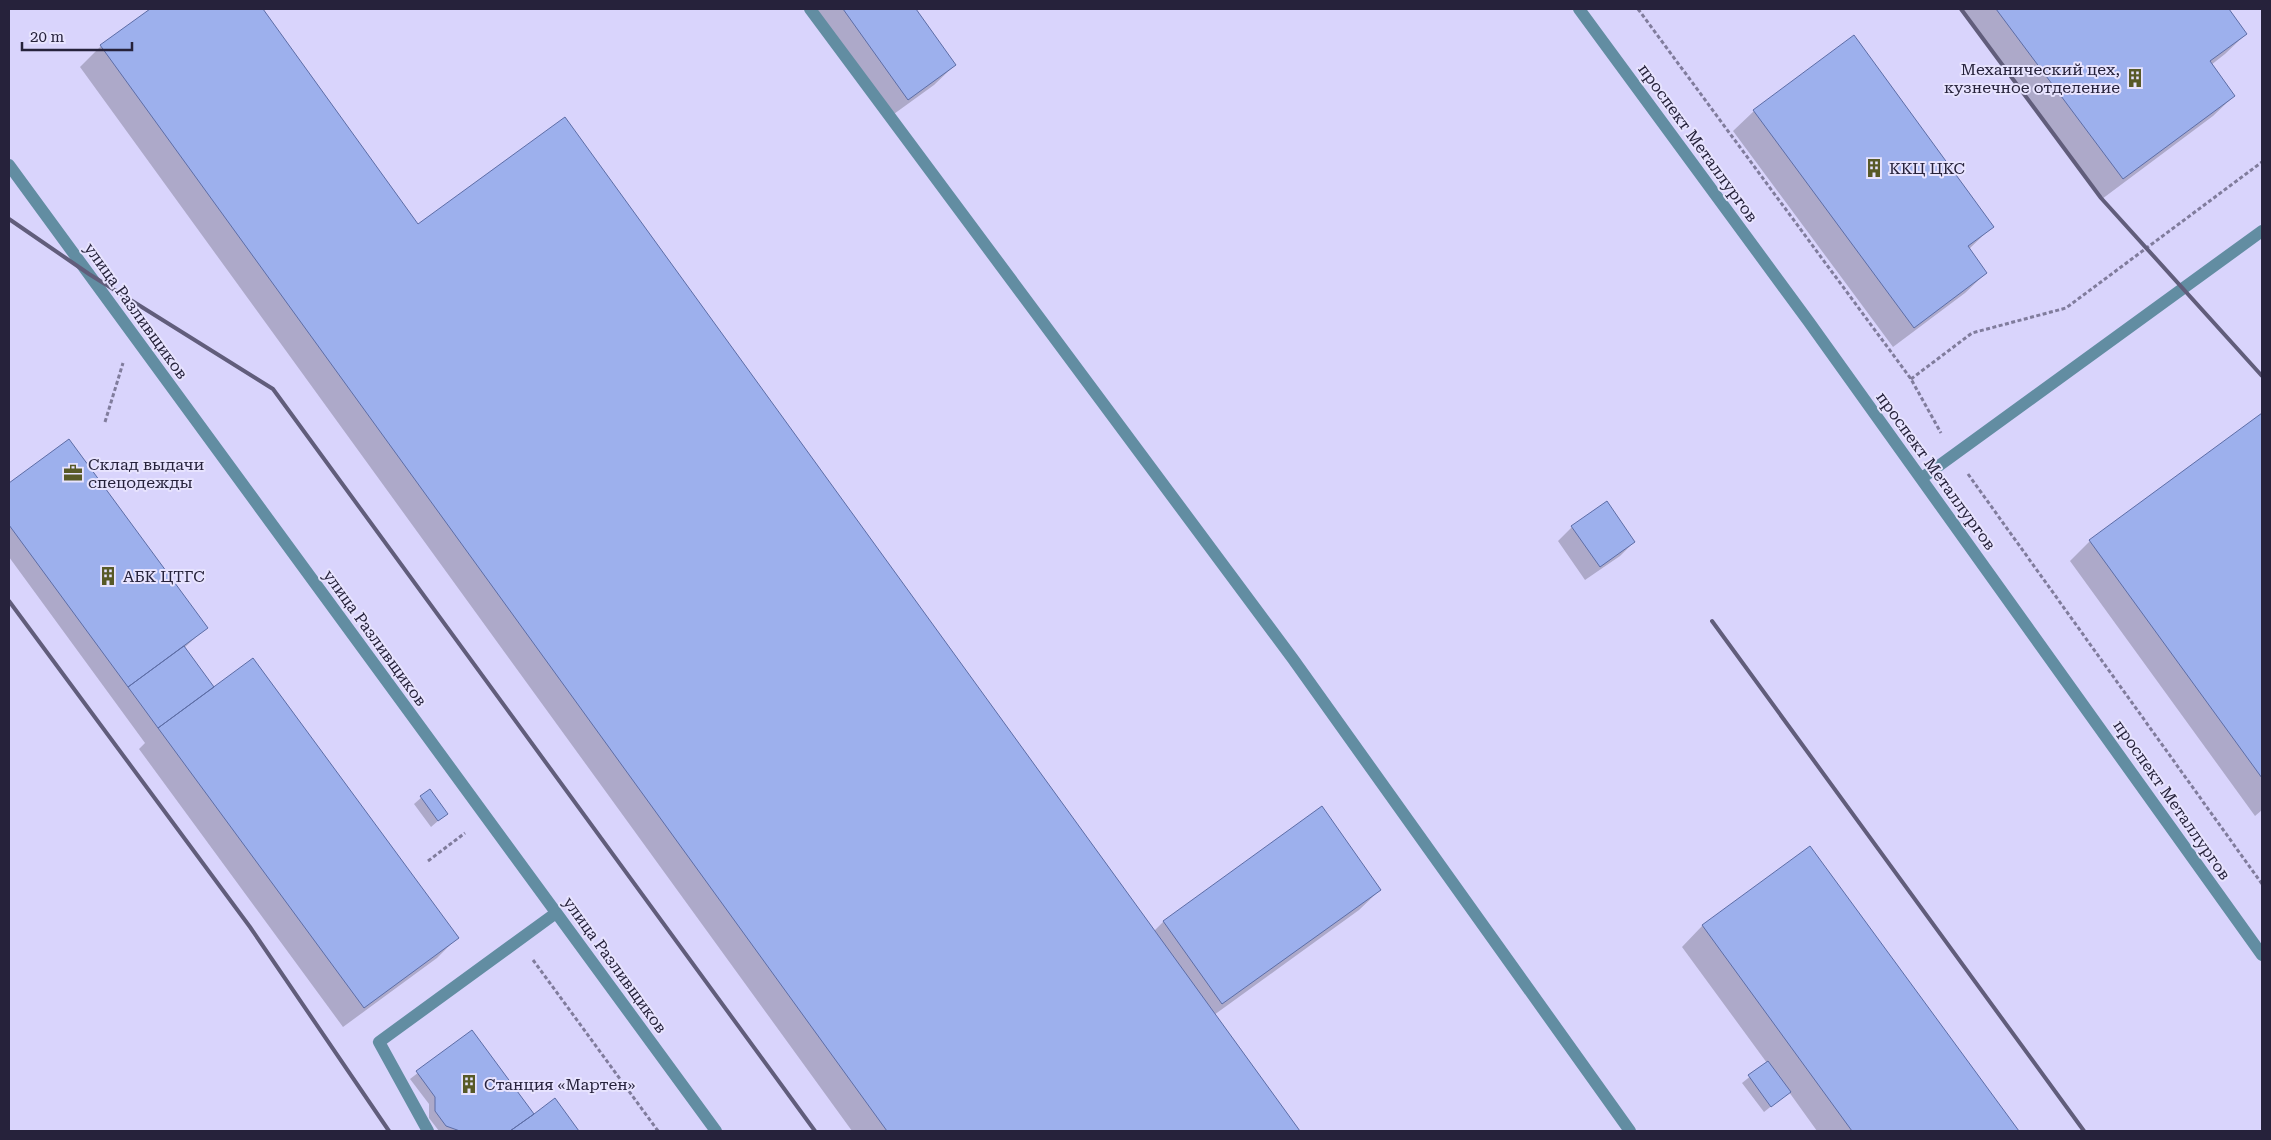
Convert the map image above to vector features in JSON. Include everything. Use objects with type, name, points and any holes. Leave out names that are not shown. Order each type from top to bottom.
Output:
[{"type":"street","points":[[810,9],[1293,659],[1630,1131]]},
{"type":"street","name":"проспект Металлургов","points":[[1579,9],[1922,478],[2262,956]]},
{"type":"street","name":"улица Разливщиков","points":[[9,165],[716,1131]]},
{"type":"street","points":[[1922,478],[2262,231]]},
{"type":"street","points":[[428,1131],[379,1042],[556,913]]},
{"type":"path","points":[[1911,379],[1972,333],[2066,308],[2262,162]]},
{"type":"path","points":[[105,422],[132,332]]},
{"type":"path","points":[[428,861],[486,818]]},
{"type":"path","points":[[519,940],[658,1131]]},
{"type":"building","points":[[150,9],[263,9],[418,224],[565,117],[1300,1131],[887,1131],[100,45]]},
{"type":"building","points":[[843,9],[916,9],[956,65],[908,100]]},
{"type":"building","name":"Механический цех, кузнечное отделение","points":[[1996,9],[2229,9],[2247,34],[2210,61],[2235,96],[2123,179]]},
{"type":"building","name":"ККЦ ЦКС","points":[[1854,35],[1994,227],[1968,246],[1987,273],[1914,328],[1753,110]]},
{"type":"building","points":[[2262,413],[2262,778],[2089,540]]},
{"type":"building","name":"АБК ЦТГС","points":[[69,439],[208,628],[128,687],[9,525],[9,483]]},
{"type":"building","points":[[1607,501],[1635,542],[1600,567],[1571,526]]},
{"type":"building","points":[[184,646],[214,687],[158,728],[128,687]]},
{"type":"building","points":[[253,658],[459,938],[364,1008],[158,728]]},
{"type":"building","points":[[430,789],[448,814],[438,821],[420,796]]},
{"type":"building","points":[[1322,806],[1381,890],[1222,1004],[1163,921]]},
{"type":"building","points":[[1810,846],[2019,1131],[1852,1131],[1702,925]]},
{"type":"building","name":"Станция «Мартен»","points":[[472,1030],[534,1114],[510,1131],[460,1131],[446,1126],[435,1111],[435,1097],[416,1071]]},
{"type":"building","points":[[1768,1061],[1791,1092],[1771,1107],[1748,1075]]},
{"type":"building","points":[[555,1098],[579,1131],[510,1131],[534,1114]]},
{"type":"railway","points":[[1961,9],[2101,198],[2262,376]]},
{"type":"railway","points":[[9,219],[89,274],[273,389],[815,1131]]},
{"type":"railway","points":[[9,601],[250,927],[389,1131]]},
{"type":"railway","points":[[1712,621],[2084,1131]]},
{"type":"place","name":"Механический цех, кузнечное отделение","points":[[2135,78]]},
{"type":"place","name":"ККЦ ЦКС","points":[[1874,168]]},
{"type":"place","name":"Склад выдачи спецодежды","points":[[73,473]]},
{"type":"place","name":"АБК ЦТГС","points":[[108,576]]},
{"type":"place","name":"Станция «Мартен»","points":[[469,1084]]}]
